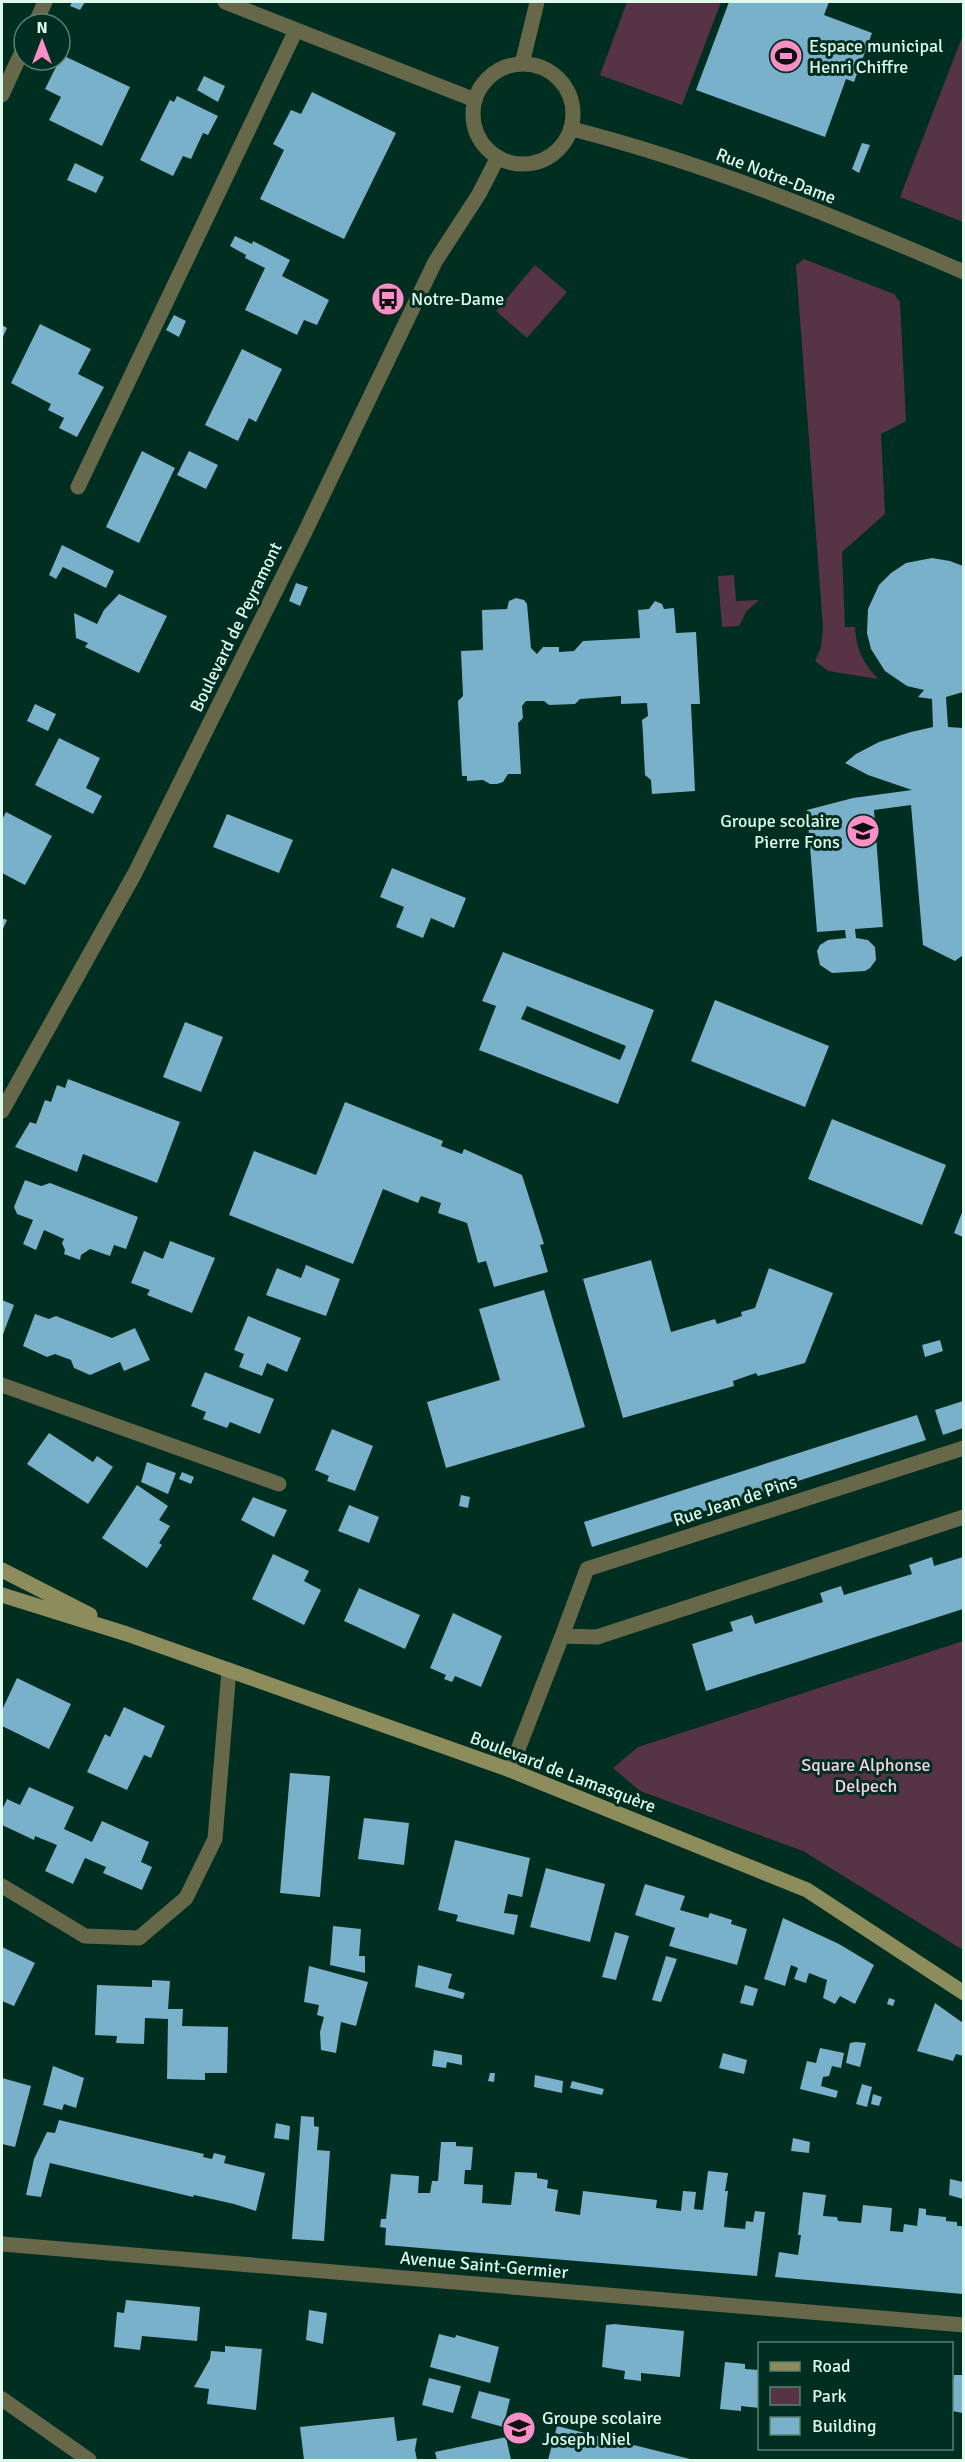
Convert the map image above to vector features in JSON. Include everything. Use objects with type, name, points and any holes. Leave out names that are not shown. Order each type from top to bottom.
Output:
[{"type":"main road","name":"Boulevard de Lamasquère","points":[[2,1570],[127,1634]]},
{"type":"main road","name":"Boulevard de Lamasquère","points":[[2,1595],[127,1634],[510,1770],[807,1890],[963,1993]]},
{"type":"street","points":[[225,2],[475,100]]},
{"type":"street","points":[[522,64],[537,2]]},
{"type":"street","points":[[78,487],[296,30]]},
{"type":"street","points":[[522,64],[538,66],[552,73],[564,84],[571,98],[574,113],[572,129],[565,143],[554,154],[540,162],[524,165],[509,163],[483,145],[476,131],[473,116],[475,100],[482,86],[492,74],[506,67],[522,64]]},
{"type":"street","points":[[2,95],[13,72]]},
{"type":"street","name":"Rue Notre-Dame","points":[[572,129],[614,140],[742,183],[963,272]]},
{"type":"street","name":"Boulevard de Peyramont","points":[[2,1111],[135,873],[305,532],[435,262],[479,194],[498,157]]},
{"type":"street","points":[[2,1385],[279,1484]]},
{"type":"street","name":"Rue Jean de Pins","points":[[510,1770],[587,1569],[963,1448]]},
{"type":"street","points":[[562,1636],[597,1637],[963,1517]]},
{"type":"street","points":[[2,1886],[85,1936],[140,1938],[186,1898],[215,1839],[229,1670]]},
{"type":"street","name":"Avenue Saint-Germier","points":[[2,2244],[963,2325]]},
{"type":"street","points":[[2,2399],[89,2460]]},
{"type":"green space","points":[[627,2],[721,2],[682,105],[600,75]]},
{"type":"green space","points":[[963,35],[964,222],[900,197]]},
{"type":"green space","points":[[804,259],[894,294],[900,302],[906,421],[881,434],[885,514],[842,552],[845,627],[855,627],[861,655],[878,679],[828,671],[815,661],[821,647],[823,628],[796,265]]},
{"type":"green space","points":[[535,265],[567,292],[527,338],[496,311]]},
{"type":"green space","points":[[734,575],[736,601],[759,600],[746,612],[739,626],[722,627],[718,576]]},
{"type":"green space","name":"Square Alphonse Delpech","points":[[963,1641],[963,1950],[803,1851],[640,1791],[613,1768],[638,1747]]},
{"type":"building","points":[[72,2],[85,2],[80,10],[70,6]]},
{"type":"building","name":"Espace municipal Henri Chiffre","points":[[729,2],[829,2],[824,15],[872,33],[854,82],[846,79],[825,137],[696,90]]},
{"type":"building","points":[[72,60],[130,87],[102,146],[49,120],[61,97],[45,89],[54,72],[72,72]]},
{"type":"building","points":[[204,76],[225,86],[218,102],[197,90]]},
{"type":"building","points":[[312,92],[396,133],[344,239],[260,199],[284,150],[273,144],[291,110],[301,114]]},
{"type":"building","points":[[177,96],[218,116],[208,135],[203,133],[191,159],[183,156],[173,176],[140,160],[170,100],[174,102]]},
{"type":"building","points":[[862,143],[870,145],[859,173],[852,169]]},
{"type":"building","points":[[75,163],[104,177],[96,193],[67,180]]},
{"type":"building","points":[[235,236],[252,244],[253,241],[290,260],[282,276],[329,300],[317,325],[304,320],[297,335],[245,310],[265,268],[245,258],[246,255],[230,246]]},
{"type":"building","points":[[174,315],[186,321],[179,337],[166,330]]},
{"type":"building","points":[[40,324],[91,349],[78,374],[104,387],[77,437],[59,428],[64,418],[48,410],[51,404],[11,383]]},
{"type":"building","points":[[2,325],[7,328],[2,339]]},
{"type":"building","points":[[242,349],[282,369],[256,422],[249,418],[238,441],[205,425]]},
{"type":"building","points":[[142,451],[175,468],[139,543],[106,527]]},
{"type":"building","points":[[189,451],[218,465],[206,489],[177,475]]},
{"type":"building","points":[[62,545],[114,571],[106,588],[63,567],[56,579],[49,575]]},
{"type":"building","points":[[932,558],[963,566],[963,692],[946,697],[948,727],[963,728],[963,955],[955,961],[923,945],[911,805],[874,810],[883,927],[855,929],[856,938],[868,940],[875,947],[876,960],[865,971],[832,973],[820,965],[817,951],[820,945],[828,940],[846,938],[845,930],[817,932],[807,810],[853,798],[912,790],[868,775],[845,763],[856,754],[879,742],[933,727],[932,699],[918,697],[924,690],[907,686],[885,671],[871,649],[867,633],[868,609],[879,585],[906,563]]},
{"type":"building","points":[[296,583],[308,587],[300,606],[289,601]]},
{"type":"building","points":[[119,594],[167,616],[139,673],[85,647],[88,643],[76,638],[74,613],[97,624],[104,610]]},
{"type":"building","points":[[516,598],[524,600],[527,604],[531,648],[537,654],[543,647],[559,647],[559,652],[574,651],[583,641],[640,638],[638,610],[649,609],[655,601],[662,604],[664,609],[674,608],[676,633],[696,632],[700,704],[691,704],[695,791],[652,794],[651,780],[645,775],[642,720],[648,716],[647,703],[621,704],[621,696],[580,699],[575,704],[549,705],[544,701],[526,701],[522,706],[523,718],[518,723],[521,774],[508,774],[503,782],[497,784],[490,784],[483,780],[467,781],[467,776],[462,776],[458,701],[463,696],[461,651],[483,650],[482,610],[507,609],[509,601]]},
{"type":"building","points":[[35,704],[56,714],[48,731],[27,721]]},
{"type":"building","points":[[59,738],[100,758],[86,788],[102,796],[93,814],[35,785]]},
{"type":"building","points":[[6,812],[52,836],[25,885],[2,873],[2,820]]},
{"type":"building","points":[[227,814],[293,840],[279,873],[213,847]]},
{"type":"building","points":[[392,868],[466,898],[454,928],[431,918],[423,938],[396,927],[404,907],[380,897]]},
{"type":"building","points":[[2,918],[7,920],[2,931]]},
{"type":"building","points":[[503,952],[654,1010],[618,1104],[479,1050],[496,1006],[482,1001]],"holes":[[[527,1006],[626,1046],[620,1060],[521,1019]]]},
{"type":"building","points":[[715,1000],[829,1046],[805,1107],[691,1061]]},
{"type":"building","points":[[185,1022],[223,1037],[201,1092],[163,1077]]},
{"type":"building","points":[[68,1079],[180,1122],[157,1183],[83,1154],[77,1172],[15,1147],[30,1122],[36,1124],[45,1100],[51,1102],[57,1085],[65,1088]]},
{"type":"building","points":[[345,1102],[443,1141],[441,1146],[462,1154],[464,1149],[522,1175],[544,1244],[540,1245],[548,1272],[494,1287],[486,1261],[478,1263],[467,1223],[438,1213],[441,1203],[421,1196],[418,1203],[383,1189],[353,1264],[229,1215],[254,1151],[316,1175]]},
{"type":"building","points":[[832,1119],[946,1165],[922,1225],[808,1179]]},
{"type":"building","points":[[25,1180],[41,1186],[50,1183],[138,1217],[126,1249],[114,1245],[110,1256],[90,1249],[81,1255],[80,1260],[64,1254],[62,1243],[64,1239],[44,1230],[36,1250],[23,1244],[33,1220],[17,1214],[14,1207]]},
{"type":"building","points":[[963,1210],[963,1237],[954,1233]]},
{"type":"building","points":[[170,1241],[215,1258],[192,1313],[147,1295],[150,1290],[131,1283],[144,1251],[163,1259]]},
{"type":"building","points":[[651,1260],[671,1332],[715,1319],[717,1324],[742,1316],[741,1312],[755,1308],[769,1268],[833,1293],[805,1363],[758,1376],[756,1373],[733,1381],[734,1386],[623,1418],[583,1279]]},
{"type":"building","points":[[306,1265],[340,1279],[326,1316],[266,1295],[277,1268],[301,1278]]},
{"type":"building","points":[[544,1290],[585,1427],[446,1468],[427,1402],[500,1380],[479,1309]]},
{"type":"building","points":[[2,1300],[14,1305],[2,1337]]},
{"type":"building","points":[[35,1314],[49,1319],[56,1316],[112,1338],[135,1328],[150,1360],[124,1371],[120,1362],[90,1375],[74,1368],[71,1360],[55,1354],[47,1357],[23,1346]]},
{"type":"building","points":[[248,1316],[301,1338],[287,1372],[267,1363],[262,1376],[239,1367],[244,1354],[234,1350]]},
{"type":"building","points":[[940,1340],[943,1351],[925,1357],[922,1345]]},
{"type":"building","points":[[205,1372],[274,1399],[260,1434],[230,1422],[227,1428],[203,1419],[206,1412],[191,1406]]},
{"type":"building","points":[[963,1401],[963,1428],[943,1435],[935,1410]]},
{"type":"building","points":[[917,1415],[926,1440],[592,1547],[584,1522]]},
{"type":"building","points":[[332,1429],[373,1446],[355,1491],[327,1481],[329,1476],[315,1470]]},
{"type":"building","points":[[49,1433],[93,1462],[97,1456],[113,1467],[88,1504],[27,1464]]},
{"type":"building","points":[[147,1462],[176,1473],[168,1494],[141,1482]]},
{"type":"building","points":[[182,1472],[194,1477],[191,1484],[179,1479]]},
{"type":"building","points":[[137,1485],[168,1506],[159,1520],[170,1526],[159,1543],[162,1545],[147,1568],[102,1538]]},
{"type":"building","points":[[461,1495],[470,1497],[468,1508],[459,1506]]},
{"type":"building","points":[[253,1497],[287,1510],[274,1537],[241,1520]]},
{"type":"building","points":[[349,1505],[379,1517],[369,1543],[338,1531]]},
{"type":"building","points":[[273,1554],[309,1571],[304,1581],[321,1590],[304,1625],[252,1599]]},
{"type":"building","points":[[932,1557],[934,1566],[963,1557],[963,1609],[706,1691],[692,1644],[733,1631],[730,1622],[752,1615],[755,1624],[823,1602],[820,1593],[841,1586],[844,1595],[912,1574],[909,1565]]},
{"type":"building","points":[[359,1588],[420,1615],[405,1649],[344,1621]]},
{"type":"building","points":[[453,1613],[502,1636],[481,1687],[455,1676],[452,1682],[444,1679],[446,1675],[430,1668]]},
{"type":"building","points":[[17,1678],[71,1704],[49,1749],[2,1726],[2,1710]]},
{"type":"building","points":[[124,1707],[165,1726],[151,1758],[144,1755],[127,1790],[87,1772],[105,1734],[110,1737]]},
{"type":"building","points":[[290,1773],[330,1776],[320,1897],[280,1893]]},
{"type":"building","points":[[29,1787],[74,1807],[64,1829],[92,1842],[102,1821],[149,1842],[141,1862],[152,1867],[142,1890],[103,1873],[106,1867],[85,1858],[73,1884],[45,1871],[57,1845],[35,1836],[34,1840],[2,1825],[2,1810],[7,1799],[20,1805]]},
{"type":"building","points":[[364,1818],[409,1823],[404,1865],[358,1859]]},
{"type":"building","points":[[455,1840],[530,1858],[522,1897],[508,1894],[504,1913],[518,1915],[514,1935],[456,1921],[458,1915],[438,1910]]},
{"type":"building","points":[[546,1868],[605,1884],[590,1942],[530,1927]]},
{"type":"building","points":[[645,1884],[685,1896],[680,1910],[708,1918],[710,1913],[732,1920],[731,1924],[747,1929],[737,1965],[669,1946],[675,1928],[635,1915]]},
{"type":"building","points":[[783,1918],[839,1944],[874,1965],[855,2004],[840,1996],[835,2004],[823,1998],[827,1980],[809,1973],[806,1983],[794,1979],[798,1968],[791,1965],[785,1986],[764,1979]]},
{"type":"building","points":[[333,1926],[361,1929],[359,1956],[365,1956],[365,1973],[330,1965]]},
{"type":"building","points":[[615,1932],[629,1936],[616,1980],[602,1977]]},
{"type":"building","points":[[2,1947],[35,1963],[14,2006],[2,2001]]},
{"type":"building","points":[[666,1956],[677,1959],[661,2002],[652,2000]]},
{"type":"building","points":[[418,1965],[452,1974],[448,1988],[465,1993],[463,1999],[415,1987]]},
{"type":"building","points":[[309,1966],[368,1982],[356,2026],[341,2022],[336,2053],[321,2050],[320,2032],[324,2017],[317,2015],[319,2005],[304,2002]]},
{"type":"building","points":[[152,1980],[170,1981],[168,2009],[183,2009],[182,2026],[228,2027],[227,2073],[205,2073],[205,2080],[167,2079],[168,2019],[145,2018],[144,2044],[116,2043],[117,2036],[95,2035],[97,1985],[152,1987]]},
{"type":"building","points":[[745,1985],[758,1989],[753,2006],[740,2003]]},
{"type":"building","points":[[889,1998],[895,2000],[893,2006],[887,2004]]},
{"type":"building","points":[[935,2003],[963,2023],[963,2056],[956,2054],[953,2061],[917,2051]]},
{"type":"building","points":[[850,2043],[866,2043],[860,2067],[846,2063]]},
{"type":"building","points":[[820,2048],[844,2053],[841,2068],[832,2066],[829,2076],[823,2077],[821,2086],[838,2091],[836,2098],[800,2089],[807,2061],[816,2063]]},
{"type":"building","points":[[434,2050],[462,2055],[462,2065],[447,2062],[446,2068],[432,2066]]},
{"type":"building","points":[[723,2053],[747,2060],[744,2074],[719,2068]]},
{"type":"building","points":[[53,2066],[84,2078],[76,2108],[64,2104],[62,2110],[43,2105]]},
{"type":"building","points":[[490,2073],[495,2073],[494,2082],[488,2081]]},
{"type":"building","points":[[535,2075],[563,2081],[562,2093],[534,2087]]},
{"type":"building","points":[[2,2078],[31,2086],[15,2147],[2,2144]]},
{"type":"building","points":[[572,2081],[604,2089],[602,2095],[570,2088]]},
{"type":"building","points":[[862,2084],[872,2087],[867,2107],[856,2104]]},
{"type":"building","points":[[873,2094],[882,2097],[879,2106],[871,2104]]},
{"type":"building","points":[[301,2116],[314,2117],[314,2126],[319,2127],[317,2150],[330,2151],[324,2241],[292,2239]]},
{"type":"building","points":[[59,2120],[204,2154],[203,2157],[212,2159],[214,2153],[226,2156],[224,2163],[265,2173],[256,2211],[234,2204],[194,2195],[193,2197],[50,2163],[41,2197],[26,2195],[34,2159],[47,2132],[55,2133]]},
{"type":"building","points":[[276,2123],[290,2126],[289,2140],[274,2138]]},
{"type":"building","points":[[793,2138],[810,2142],[809,2153],[791,2151]]},
{"type":"building","points":[[441,2142],[456,2142],[456,2146],[473,2147],[471,2170],[465,2170],[464,2184],[483,2185],[482,2203],[511,2205],[515,2172],[537,2173],[537,2178],[548,2180],[547,2188],[558,2190],[555,2211],[580,2215],[583,2191],[657,2200],[656,2208],[681,2211],[683,2191],[696,2192],[694,2209],[703,2210],[708,2171],[728,2173],[724,2227],[745,2229],[746,2221],[753,2222],[755,2211],[765,2212],[757,2276],[385,2245],[386,2228],[380,2227],[381,2219],[386,2219],[391,2174],[419,2176],[418,2193],[430,2193],[432,2181],[438,2181]]},
{"type":"building","points":[[950,2179],[963,2182],[963,2199],[949,2195]]},
{"type":"building","points":[[803,2192],[826,2195],[823,2216],[837,2217],[838,2221],[861,2223],[863,2205],[892,2208],[890,2231],[903,2232],[904,2224],[917,2226],[919,2208],[926,2209],[926,2215],[946,2217],[946,2221],[957,2222],[957,2226],[963,2226],[963,2294],[775,2277],[779,2252],[798,2255]]},
{"type":"building","points":[[126,2300],[200,2307],[197,2341],[142,2336],[140,2350],[114,2347],[117,2312],[124,2313]]},
{"type":"building","points":[[309,2310],[327,2313],[323,2344],[306,2340]]},
{"type":"building","points":[[606,2325],[684,2331],[680,2377],[641,2373],[641,2381],[624,2379],[625,2371],[602,2367]]},
{"type":"building","points":[[439,2334],[455,2338],[456,2335],[499,2347],[490,2383],[430,2367]]},
{"type":"building","points":[[225,2346],[262,2349],[256,2410],[207,2404],[209,2389],[194,2387],[210,2359],[211,2351],[225,2352]]},
{"type":"building","points":[[725,2362],[745,2364],[745,2369],[758,2370],[758,2408],[741,2406],[741,2411],[720,2409]]},
{"type":"building","points":[[954,2375],[963,2375],[963,2413],[953,2411]]},
{"type":"building","points":[[429,2378],[461,2386],[453,2413],[422,2405]]},
{"type":"building","points":[[479,2391],[510,2399],[503,2427],[471,2418]]},
{"type":"building","points":[[394,2417],[397,2441],[417,2438],[415,2450],[417,2460],[304,2460],[300,2427]]},
{"type":"building","points":[[557,2426],[694,2460],[548,2460]]},
{"type":"building","points":[[506,2437],[511,2460],[437,2460],[435,2452]]},
{"type":"place","name":"Espace municipal Henri Chiffre","points":[[786,56]]},
{"type":"place","name":"Notre-Dame","points":[[388,299]]},
{"type":"place","name":"Groupe scolaire Pierre Fons","points":[[863,831]]},
{"type":"place","name":"Groupe scolaire Joseph Niel","points":[[519,2428]]}]
